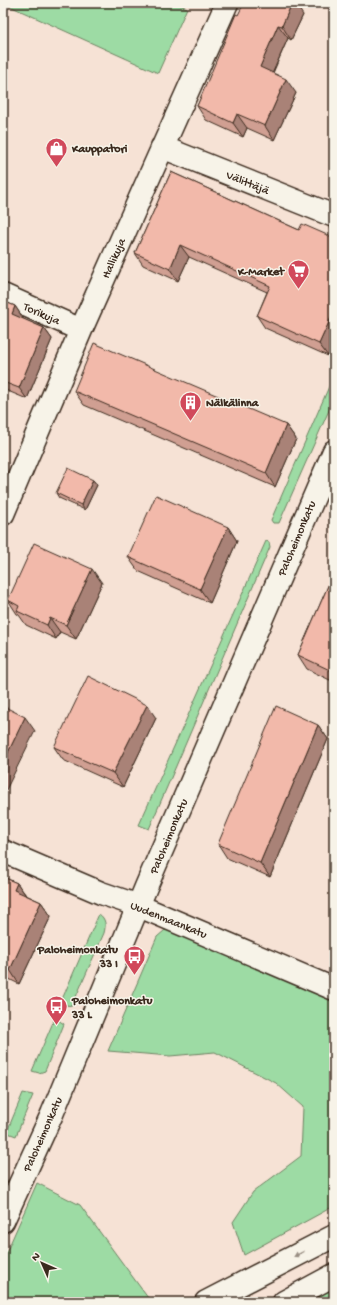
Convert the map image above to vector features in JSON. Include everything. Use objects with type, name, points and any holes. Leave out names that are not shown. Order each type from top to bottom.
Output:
[{"type":"street","name":"Hallikuja","points":[[3,514],[162,147],[227,3]]},
{"type":"street","name":"Välittäjä","points":[[162,147],[334,216]]},
{"type":"street","name":"Torikuja","points":[[3,295],[82,330]]},
{"type":"street","name":"Paloheimonkatu","points":[[3,1221],[52,1114],[139,906],[334,452]]},
{"type":"street","name":"Uudenmaankatu","points":[[3,850],[101,893],[139,906],[334,989]]},
{"type":"street","points":[[206,1302],[334,1236]]},
{"type":"street","points":[[284,1302],[334,1275]]},
{"type":"green space","points":[[3,3],[176,3],[187,8],[158,73]]},
{"type":"green space","points":[[334,375],[334,399],[279,523],[273,523],[271,520]]},
{"type":"green space","points":[[266,541],[269,542],[270,547],[149,829],[139,825]]},
{"type":"green space","points":[[99,914],[105,922],[104,933],[72,1006],[60,1004]]},
{"type":"green space","points":[[173,929],[334,999],[334,1206],[244,1255],[233,1222],[253,1192],[301,1156],[303,1107],[276,1083],[215,1052],[170,1056],[108,1051],[157,937],[165,930]]},
{"type":"green space","points":[[54,1020],[58,1020],[64,1024],[45,1071],[39,1073],[32,1071]]},
{"type":"green space","points":[[23,1093],[33,1095],[16,1136],[8,1133],[8,1129]]},
{"type":"green space","points":[[37,1183],[80,1205],[151,1302],[3,1302],[3,1260]]},
{"type":"green space","points":[[334,1286],[334,1302],[305,1302]]},
{"type":"building","points":[[244,3],[292,3],[282,26],[278,25],[260,67],[286,79],[265,126],[237,114],[233,123],[197,106],[236,14],[238,15]]},
{"type":"building","points":[[171,172],[299,230],[302,224],[334,238],[334,311],[319,344],[257,316],[270,286],[180,245],[170,269],[135,253]]},
{"type":"building","points":[[3,301],[15,306],[12,314],[44,328],[19,388],[3,382]]},
{"type":"building","name":"Nälkälinna","points":[[94,343],[286,425],[266,473],[74,391]]},
{"type":"building","points":[[68,468],[93,480],[81,505],[56,493]]},
{"type":"building","points":[[156,495],[228,527],[200,589],[128,557]]},
{"type":"building","points":[[34,543],[92,569],[66,625],[50,618],[47,625],[17,611],[19,606],[8,600]]},
{"type":"building","points":[[334,572],[334,672],[298,655]]},
{"type":"building","points":[[88,676],[147,705],[113,773],[54,747]]},
{"type":"building","points":[[3,706],[25,717],[3,763]]},
{"type":"building","points":[[276,706],[318,725],[260,863],[218,844]]},
{"type":"building","points":[[3,877],[17,883],[14,890],[41,902],[10,970],[3,967]]},
{"type":"place","name":"Kauppatori","points":[[57,168]]},
{"type":"place","name":"K-Market","points":[[299,290]]},
{"type":"place","name":"Nälkälinna","points":[[190,422]]},
{"type":"place","name":"Paloheimonkatu 33 I","points":[[134,976]]},
{"type":"place","name":"Paloheimonkatu 33 L","points":[[56,1026]]}]
